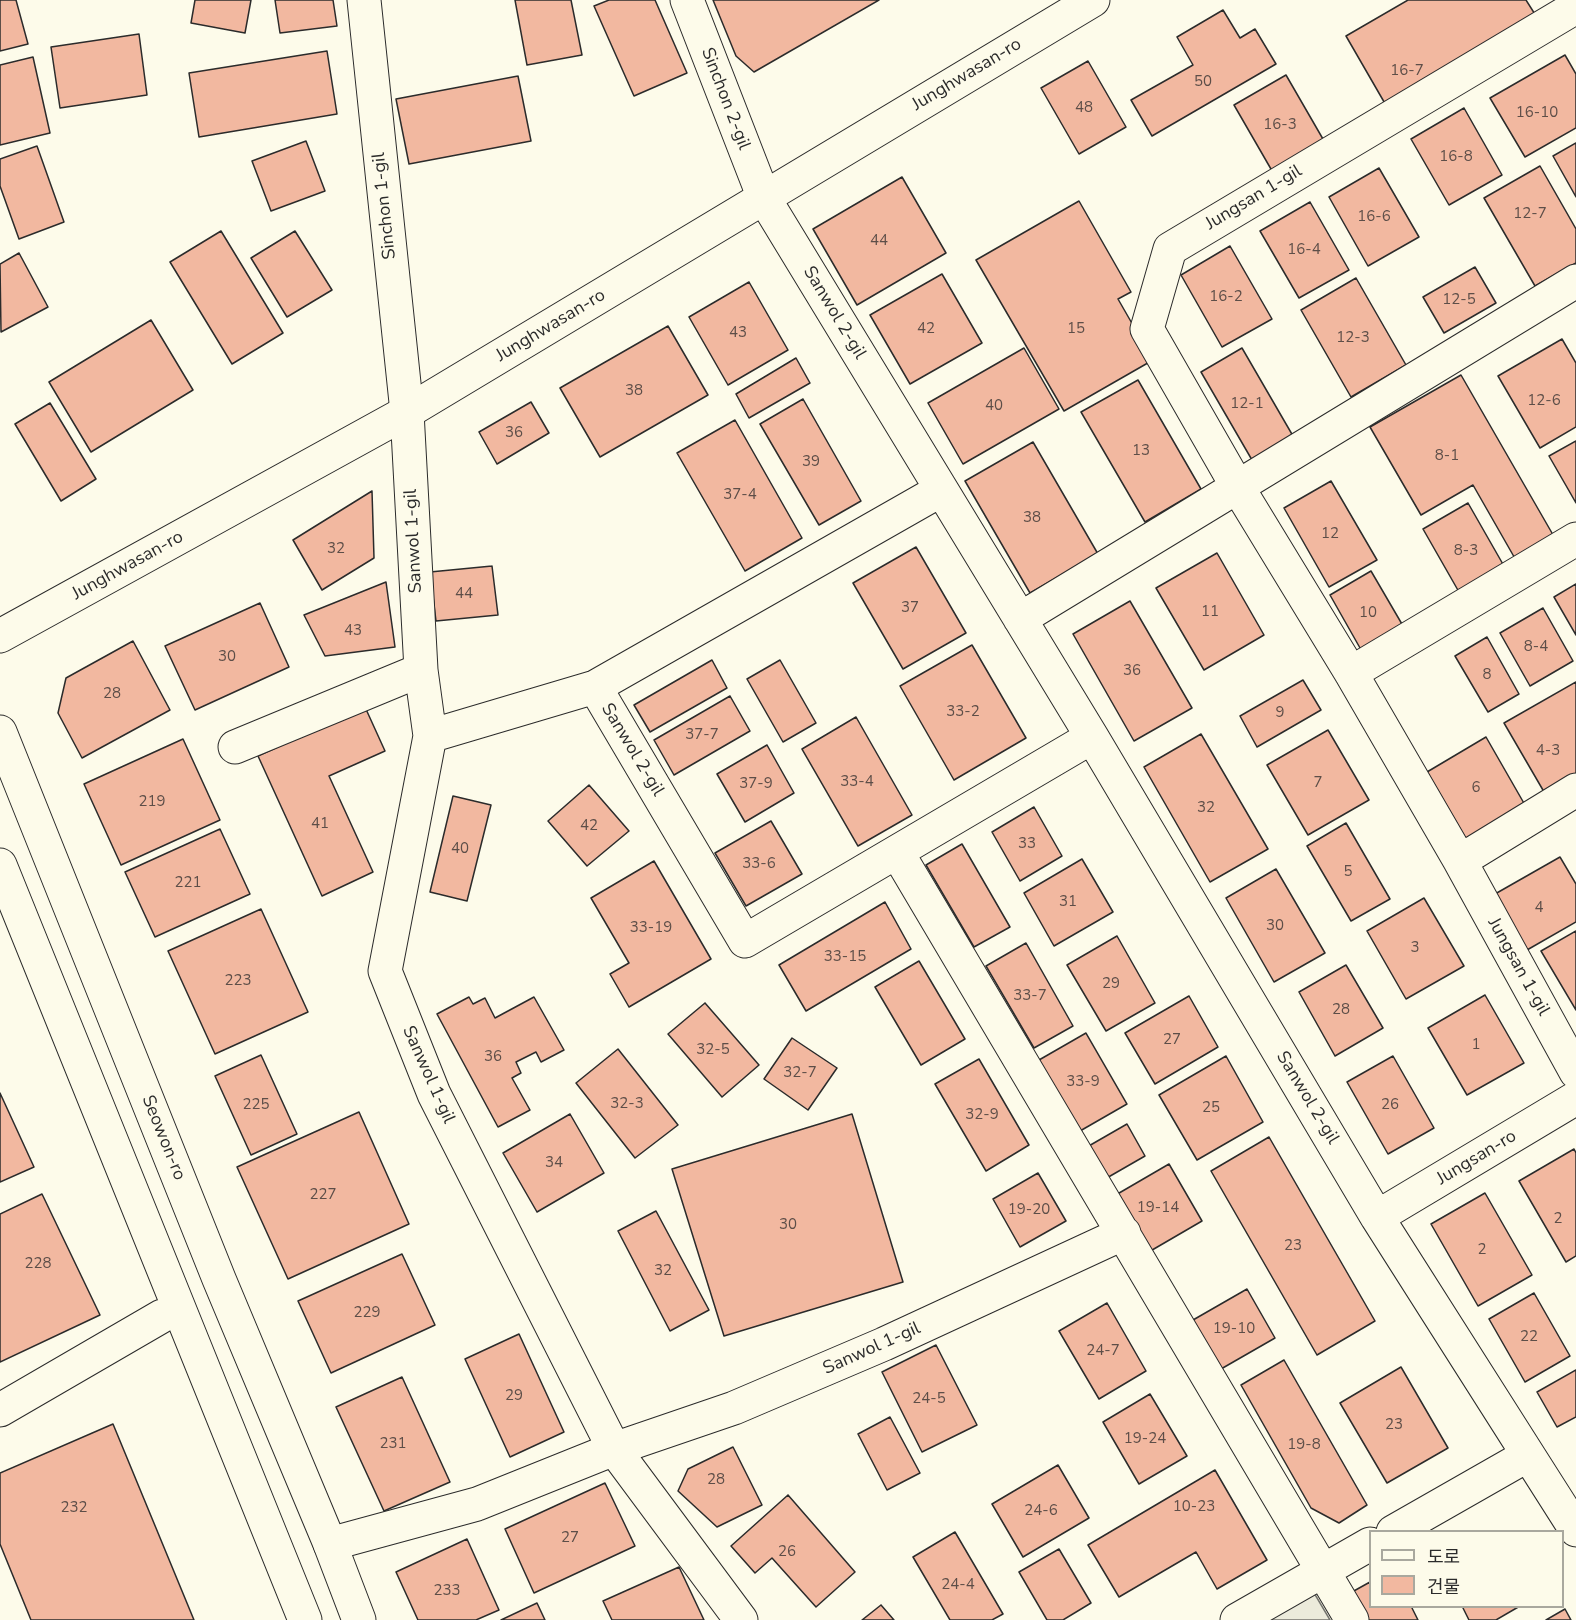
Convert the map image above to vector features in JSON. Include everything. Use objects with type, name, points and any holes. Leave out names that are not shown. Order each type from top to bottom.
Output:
[{"type":"street","name":"Sinchon 1-gil","points":[[364,0],[406,412]]},
{"type":"street","name":"Sinchon 2-gil","points":[[687,0],[764,198]]},
{"type":"street","name":"Junghwasan-ro","points":[[0,636],[406,412],[1093,0]]},
{"type":"street","name":"Jungsan 1-gil","points":[[1566,6],[1170,249],[1148,328],[1237,486],[1351,674],[1460,861],[1576,1072]]},
{"type":"street","name":"Sanwol 2-gil","points":[[764,198],[1092,737],[1377,1217],[1576,1530]]},
{"type":"street","points":[[1020,619],[1576,281]]},
{"type":"street","name":"Sanwol 1-gil","points":[[406,412],[421,670],[430,736],[385,971],[434,1094],[614,1449],[741,1620]]},
{"type":"street","name":"Sanwol 2-gil","points":[[941,490],[595,687],[745,941],[1092,737]]},
{"type":"street","points":[[1351,674],[1576,539]]},
{"type":"street","points":[[235,747],[421,670]]},
{"type":"street","points":[[430,736],[595,687]]},
{"type":"street","name":"Seowon-ro","points":[[0,732],[219,1279],[330,1544],[359,1620]]},
{"type":"street","points":[[1460,861],[1576,790]]},
{"type":"street","points":[[897,852],[1352,1620]]},
{"type":"street","points":[[0,865],[305,1620]]},
{"type":"street","name":"Jungsan-ro","points":[[1377,1217],[1576,1098]]},
{"type":"street","name":"Sanwol 1-gil","points":[[330,1544],[477,1504],[614,1449],[735,1408],[884,1344],[1124,1233]]},
{"type":"street","points":[[0,1410],[162,1316]]},
{"type":"street","points":[[1397,1530],[1528,1455]]},
{"type":"street","points":[[1237,1620],[1369,1545]]},
{"type":"shaded area","points":[[1310,1586],[1330,1620],[1251,1620]]},
{"type":"building","points":[[0,0],[16,0],[28,44],[0,51]]},
{"type":"building","points":[[195,0],[251,0],[245,33],[191,23]]},
{"type":"building","points":[[275,0],[333,0],[337,26],[280,33]]},
{"type":"building","points":[[515,0],[571,0],[582,55],[527,65]]},
{"type":"building","points":[[609,0],[655,0],[687,73],[634,96],[594,6]]},
{"type":"building","points":[[713,0],[879,0],[754,72],[736,56]]},
{"type":"building","points":[[1408,0],[1526,0],[1538,19],[1387,107],[1346,36]]},
{"type":"building","points":[[1223,10],[1240,38],[1255,29],[1276,64],[1152,136],[1131,100],[1193,65],[1177,37]]},
{"type":"building","points":[[139,34],[147,95],[60,108],[51,47]]},
{"type":"building","points":[[327,51],[337,114],[199,137],[189,73]]},
{"type":"building","points":[[1565,55],[1576,74],[1576,128],[1525,157],[1490,98]]},
{"type":"building","points":[[33,57],[50,133],[0,145],[0,65]]},
{"type":"building","points":[[1088,61],[1126,127],[1079,154],[1041,88]]},
{"type":"building","points":[[1286,75],[1327,146],[1275,176],[1234,105]]},
{"type":"building","points":[[518,76],[531,141],[409,164],[396,99]]},
{"type":"building","points":[[1464,108],[1502,175],[1449,205],[1411,139]]},
{"type":"building","points":[[306,141],[325,191],[271,211],[252,161]]},
{"type":"building","points":[[1576,143],[1576,197],[1553,156]]},
{"type":"building","points":[[37,146],[64,222],[19,239],[0,186],[0,159]]},
{"type":"building","points":[[1540,166],[1576,229],[1576,263],[1535,286],[1484,198]]},
{"type":"building","points":[[1379,168],[1419,237],[1368,266],[1329,197]]},
{"type":"building","points":[[902,177],[946,253],[857,305],[813,229]]},
{"type":"building","points":[[1079,201],[1131,292],[1118,299],[1153,360],[1064,411],[976,260]]},
{"type":"building","points":[[1310,202],[1349,270],[1299,298],[1260,231]]},
{"type":"building","points":[[221,231],[283,333],[232,364],[170,262]]},
{"type":"building","points":[[295,231],[332,290],[287,317],[251,258]]},
{"type":"building","points":[[1230,246],[1272,319],[1222,347],[1181,275]]},
{"type":"building","points":[[19,253],[48,307],[1,332],[0,264]]},
{"type":"building","points":[[1475,267],[1496,303],[1444,333],[1423,297]]},
{"type":"building","points":[[942,274],[982,343],[910,384],[870,315]]},
{"type":"building","points":[[1356,278],[1406,365],[1351,397],[1301,310]]},
{"type":"building","points":[[749,282],[788,350],[728,385],[689,317]]},
{"type":"building","points":[[151,320],[193,390],[91,452],[49,382]]},
{"type":"building","points":[[668,326],[708,395],[600,457],[560,388]]},
{"type":"building","points":[[1562,339],[1576,363],[1576,427],[1540,448],[1498,376]]},
{"type":"building","points":[[1024,348],[1059,409],[963,464],[928,403]]},
{"type":"building","points":[[1242,348],[1293,436],[1252,460],[1201,372]]},
{"type":"building","points":[[796,358],[810,383],[749,418],[736,394]]},
{"type":"building","points":[[1461,375],[1556,540],[1517,562],[1473,485],[1421,515],[1370,427]]},
{"type":"building","points":[[1138,380],[1201,489],[1145,522],[1081,412]]},
{"type":"building","points":[[803,399],[861,501],[819,525],[760,424]]},
{"type":"building","points":[[531,402],[549,433],[497,464],[479,432]]},
{"type":"building","points":[[50,403],[96,479],[61,501],[15,424]]},
{"type":"building","points":[[735,420],[802,538],[745,571],[677,453]]},
{"type":"building","points":[[1576,441],[1576,503],[1549,456]]},
{"type":"building","points":[[1033,442],[1098,554],[1030,593],[965,481]]},
{"type":"building","points":[[1331,481],[1377,560],[1329,587],[1284,508]]},
{"type":"building","points":[[372,491],[374,558],[322,590],[293,540]]},
{"type":"building","points":[[1468,503],[1508,573],[1463,599],[1423,529]]},
{"type":"building","points":[[916,547],[966,633],[903,669],[853,583]]},
{"type":"building","points":[[1217,553],[1264,635],[1204,670],[1156,588]]},
{"type":"building","points":[[492,566],[498,615],[436,621],[430,572]]},
{"type":"building","points":[[1371,571],[1406,631],[1364,655],[1330,595]]},
{"type":"building","points":[[386,582],[395,647],[325,656],[304,615]]},
{"type":"building","points":[[1576,584],[1576,635],[1554,597]]},
{"type":"building","points":[[1130,601],[1192,708],[1134,741],[1073,634]]},
{"type":"building","points":[[260,603],[289,667],[195,710],[165,646]]},
{"type":"building","points":[[1543,608],[1573,661],[1530,686],[1500,633]]},
{"type":"building","points":[[1487,637],[1519,694],[1488,712],[1455,656]]},
{"type":"building","points":[[133,641],[170,710],[82,758],[58,713],[66,678]]},
{"type":"building","points":[[972,645],[1026,738],[954,780],[900,686]]},
{"type":"building","points":[[712,660],[727,688],[650,732],[634,705]]},
{"type":"building","points":[[780,660],[816,723],[783,742],[747,679]]},
{"type":"building","points":[[1303,680],[1321,710],[1257,747],[1240,716]]},
{"type":"building","points":[[1576,682],[1576,780],[1547,797],[1504,723]]},
{"type":"building","points":[[730,696],[750,731],[674,775],[654,740]]},
{"type":"building","points":[[365,707],[385,751],[329,776],[373,872],[322,896],[258,756]]},
{"type":"building","points":[[856,717],[912,815],[858,846],[802,749]]},
{"type":"building","points":[[1328,730],[1369,800],[1308,835],[1267,765]]},
{"type":"building","points":[[1201,734],[1268,849],[1210,882],[1144,767]]},
{"type":"building","points":[[1486,737],[1525,805],[1466,839],[1427,772]]},
{"type":"building","points":[[183,739],[220,820],[121,865],[84,784]]},
{"type":"building","points":[[767,745],[794,793],[745,822],[717,774]]},
{"type":"building","points":[[589,785],[629,831],[587,866],[548,821]]},
{"type":"building","points":[[453,796],[491,805],[467,901],[430,892]]},
{"type":"building","points":[[1034,807],[1062,856],[1020,881],[992,832]]},
{"type":"building","points":[[771,821],[802,874],[746,906],[715,853]]},
{"type":"building","points":[[1346,823],[1390,899],[1351,921],[1307,846]]},
{"type":"building","points":[[220,829],[250,894],[155,937],[125,872]]},
{"type":"building","points":[[962,844],[1010,927],[974,947],[926,865]]},
{"type":"building","points":[[1560,857],[1576,884],[1576,922],[1527,950],[1495,894]]},
{"type":"building","points":[[1082,859],[1113,912],[1054,946],[1024,893]]},
{"type":"building","points":[[654,861],[711,959],[629,1007],[610,974],[629,963],[591,898]]},
{"type":"building","points":[[1276,869],[1325,953],[1274,982],[1226,898]]},
{"type":"building","points":[[1424,898],[1464,966],[1406,999],[1367,931]]},
{"type":"building","points":[[885,902],[911,949],[806,1011],[779,965]]},
{"type":"building","points":[[261,909],[308,1012],[215,1054],[168,951]]},
{"type":"building","points":[[1576,931],[1576,1010],[1541,951]]},
{"type":"building","points":[[1117,936],[1155,1003],[1106,1031],[1067,965]]},
{"type":"building","points":[[1026,943],[1073,1026],[1034,1048],[986,966]]},
{"type":"building","points":[[919,961],[965,1039],[921,1065],[875,987]]},
{"type":"building","points":[[1346,965],[1383,1028],[1335,1056],[1299,992]]},
{"type":"building","points":[[1485,995],[1524,1063],[1467,1095],[1428,1028]]},
{"type":"building","points":[[1189,996],[1218,1047],[1155,1084],[1125,1033]]},
{"type":"building","points":[[469,997],[473,1004],[485,998],[495,1018],[534,997],[564,1050],[541,1062],[536,1052],[516,1062],[521,1073],[512,1078],[530,1110],[498,1127],[437,1014]]},
{"type":"building","points":[[705,1003],[759,1065],[722,1097],[668,1034]]},
{"type":"building","points":[[1086,1033],[1127,1104],[1080,1131],[1039,1060]]},
{"type":"building","points":[[792,1038],[837,1068],[808,1110],[764,1079]]},
{"type":"building","points":[[618,1049],[678,1125],[635,1158],[576,1083]]},
{"type":"building","points":[[261,1055],[297,1134],[251,1155],[215,1076]]},
{"type":"building","points":[[1226,1056],[1263,1122],[1197,1160],[1159,1095]]},
{"type":"building","points":[[1393,1056],[1434,1128],[1388,1154],[1347,1082]]},
{"type":"building","points":[[979,1059],[1029,1145],[986,1171],[935,1084]]},
{"type":"building","points":[[0,1093],[34,1167],[0,1182]]},
{"type":"building","points":[[359,1112],[409,1224],[288,1279],[237,1167]]},
{"type":"building","points":[[570,1114],[604,1173],[537,1212],[503,1153]]},
{"type":"building","points":[[852,1114],[903,1282],[724,1336],[672,1169]]},
{"type":"building","points":[[1127,1124],[1145,1156],[1105,1179],[1087,1147]]},
{"type":"building","points":[[1269,1137],[1375,1321],[1317,1355],[1211,1171]]},
{"type":"building","points":[[1574,1149],[1576,1153],[1576,1256],[1566,1262],[1519,1181]]},
{"type":"building","points":[[1169,1164],[1202,1221],[1147,1253],[1114,1196]]},
{"type":"building","points":[[1038,1173],[1066,1221],[1020,1247],[993,1199]]},
{"type":"building","points":[[1485,1193],[1532,1275],[1478,1306],[1431,1224]]},
{"type":"building","points":[[42,1194],[100,1315],[0,1362],[0,1214]]},
{"type":"building","points":[[656,1211],[709,1310],[670,1331],[618,1231]]},
{"type":"building","points":[[402,1254],[435,1325],[331,1373],[298,1301]]},
{"type":"building","points":[[1247,1289],[1275,1338],[1221,1369],[1193,1320]]},
{"type":"building","points":[[1534,1293],[1570,1356],[1525,1382],[1489,1319]]},
{"type":"building","points":[[1107,1303],[1146,1371],[1099,1399],[1059,1331]]},
{"type":"building","points":[[519,1334],[564,1432],[510,1457],[465,1359]]},
{"type":"building","points":[[936,1345],[977,1425],[922,1452],[882,1372]]},
{"type":"building","points":[[1284,1360],[1367,1505],[1339,1523],[1311,1508],[1241,1385]]},
{"type":"building","points":[[1401,1367],[1448,1448],[1387,1483],[1340,1403]]},
{"type":"building","points":[[1576,1370],[1576,1417],[1557,1427],[1537,1392]]},
{"type":"building","points":[[402,1377],[450,1482],[384,1511],[336,1407]]},
{"type":"building","points":[[1150,1394],[1187,1456],[1139,1484],[1103,1422]]},
{"type":"building","points":[[890,1417],[920,1473],[887,1490],[858,1434]]},
{"type":"building","points":[[113,1424],[194,1620],[31,1620],[0,1544],[0,1473]]},
{"type":"building","points":[[733,1447],[762,1505],[717,1527],[678,1491],[688,1469]]},
{"type":"building","points":[[1058,1465],[1089,1518],[1023,1557],[992,1504]]},
{"type":"building","points":[[1215,1470],[1267,1560],[1217,1589],[1196,1552],[1119,1597],[1088,1545]]},
{"type":"building","points":[[605,1483],[635,1546],[534,1593],[505,1529]]},
{"type":"building","points":[[788,1495],[855,1572],[816,1607],[772,1558],[755,1573],[731,1546]]},
{"type":"building","points":[[955,1532],[1003,1614],[992,1620],[950,1620],[913,1557]]},
{"type":"building","points":[[467,1539],[499,1610],[476,1620],[418,1620],[396,1572]]},
{"type":"building","points":[[1059,1549],[1091,1603],[1063,1620],[1047,1620],[1019,1572]]},
{"type":"building","points":[[679,1567],[704,1620],[612,1620],[603,1601]]},
{"type":"building","points":[[1369,1583],[1369,1608],[1412,1608],[1418,1620],[1368,1620],[1352,1592]]},
{"type":"building","points":[[537,1603],[545,1620],[501,1620]]},
{"type":"building","points":[[881,1605],[894,1620],[862,1620]]},
{"type":"building","points":[[1463,1608],[1517,1608],[1496,1620],[1469,1620]]},
{"type":"building","points":[[1565,1609],[1571,1620],[1546,1620]]}]
